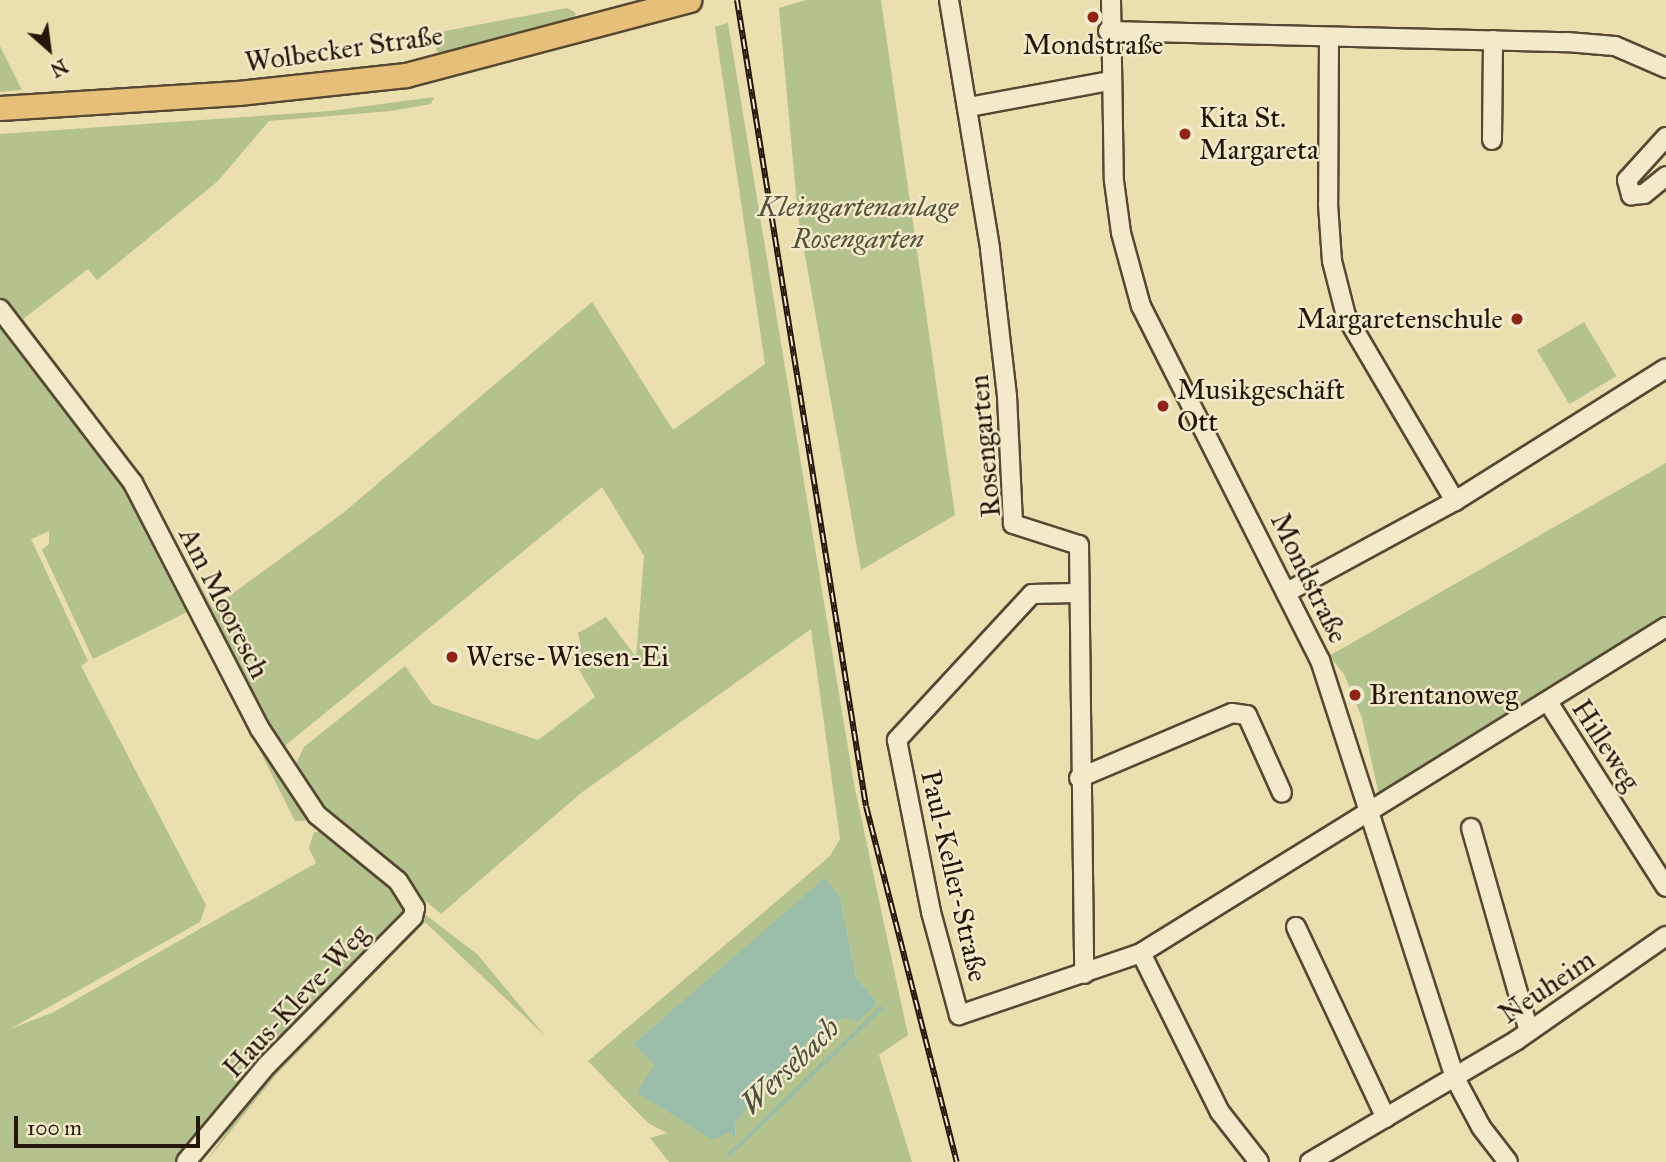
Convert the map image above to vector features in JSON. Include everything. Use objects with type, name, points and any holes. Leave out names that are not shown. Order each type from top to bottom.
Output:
[{"type":"main road","name":"Wolbecker Straße","points":[[0,108],[238,93],[406,75],[664,4],[689,0]]},
{"type":"street","name":"Rosengarten","points":[[949,0],[969,107],[1007,396],[1013,524],[1079,545],[1079,778],[1084,974]]},
{"type":"street","name":"Mondstraße","points":[[1109,3],[1110,81],[1118,215],[1141,306],[1289,592],[1339,707],[1455,1078],[1481,1127],[1508,1162]]},
{"type":"street","points":[[1108,31],[1493,40],[1615,46],[1666,68]]},
{"type":"street","points":[[1329,38],[1328,204],[1332,261],[1346,316],[1455,501]]},
{"type":"street","points":[[1492,140],[1493,40]]},
{"type":"street","points":[[969,107],[1110,81]]},
{"type":"street","points":[[1666,137],[1627,180],[1631,195],[1644,194],[1666,176]]},
{"type":"street","name":"Am Mooresch","points":[[0,309],[133,483],[260,729],[317,815],[398,881],[415,908]]},
{"type":"street","points":[[1289,592],[1455,501],[1666,368]]},
{"type":"street","name":"Paul-Keller-Straße","points":[[1077,593],[1032,594],[897,740],[931,912],[959,1015],[1141,953],[1666,627]]},
{"type":"street","name":"Hilleweg","points":[[1548,702],[1666,887]]},
{"type":"street","points":[[1079,778],[1232,713],[1247,715],[1282,793]]},
{"type":"street","points":[[1471,828],[1499,910],[1529,1031]]},
{"type":"street","name":"Haus-Kleve-Weg","points":[[186,1162],[267,1065],[413,917],[415,908]]},
{"type":"street","points":[[1296,927],[1386,1118]]},
{"type":"street","name":"Neuheim","points":[[1310,1162],[1455,1078],[1529,1031],[1666,936]]},
{"type":"street","points":[[1141,953],[1220,1112],[1259,1162]]},
{"type":"green space","name":"Kleingartenanlage Rosengarten","points":[[806,0],[881,0],[955,515],[861,570],[798,216],[779,8]]},
{"type":"green space","points":[[567,8],[576,13],[572,22],[444,54],[436,51],[440,32]]},
{"type":"green space","points":[[728,23],[854,784],[908,1035],[879,1055],[912,1162],[669,1162],[650,1138],[667,1133],[648,1123],[588,1061],[830,856],[840,839],[811,629],[581,793],[441,914],[323,815],[292,772],[304,747],[405,666],[432,704],[538,740],[595,697],[571,656],[581,647],[578,633],[606,617],[636,657],[644,556],[602,487],[281,749],[211,617],[197,627],[189,611],[93,659],[42,550],[49,544],[49,531],[31,539],[88,661],[81,666],[206,905],[200,922],[10,1029],[54,1012],[316,863],[309,848],[314,832],[326,831],[397,889],[406,916],[191,1162],[0,1162],[0,134],[330,111],[434,97],[431,104],[391,111],[269,121],[218,181],[97,280],[88,269],[23,319],[133,465],[213,608],[343,513],[592,302],[673,430],[765,364],[715,27]],"holes":[[[825,879],[840,897],[856,978],[876,1003],[819,1031],[766,1083],[735,1124],[736,1141],[731,1131],[637,1092],[656,1065],[633,1044]]]},
{"type":"green space","points":[[0,46],[22,90],[0,92]]},
{"type":"green space","points":[[1584,322],[1616,376],[1569,404],[1537,350]]},
{"type":"green space","points":[[1666,463],[1666,615],[1379,795],[1362,718],[1344,674],[1329,656]]},
{"type":"green space","points":[[255,728],[308,812],[305,821],[295,821],[250,731]]},
{"type":"green space","points":[[423,913],[477,954],[545,1036],[425,922],[276,1075],[206,1162],[270,1069]]},
{"type":"shaded area","points":[[825,878],[840,897],[856,978],[877,1003],[859,1021],[845,1018],[819,1031],[766,1083],[735,1124],[736,1141],[731,1132],[712,1140],[637,1092],[655,1065],[633,1044]]},
{"type":"waterway","name":"Wersebach","points":[[729,1155],[881,1008]]},
{"type":"railway","points":[[737,0],[866,806],[957,1162]]},
{"type":"place","name":"Mondstraße","points":[[1093,17]]},
{"type":"place","name":"Kita St. Margareta","points":[[1185,134]]},
{"type":"place","name":"Margaretenschule","points":[[1517,319]]},
{"type":"place","name":"Musikgeschäft Ott","points":[[1163,406]]},
{"type":"place","name":"Werse-Wiesen-Ei","points":[[452,657]]},
{"type":"place","name":"Brentanoweg","points":[[1355,695]]}]
